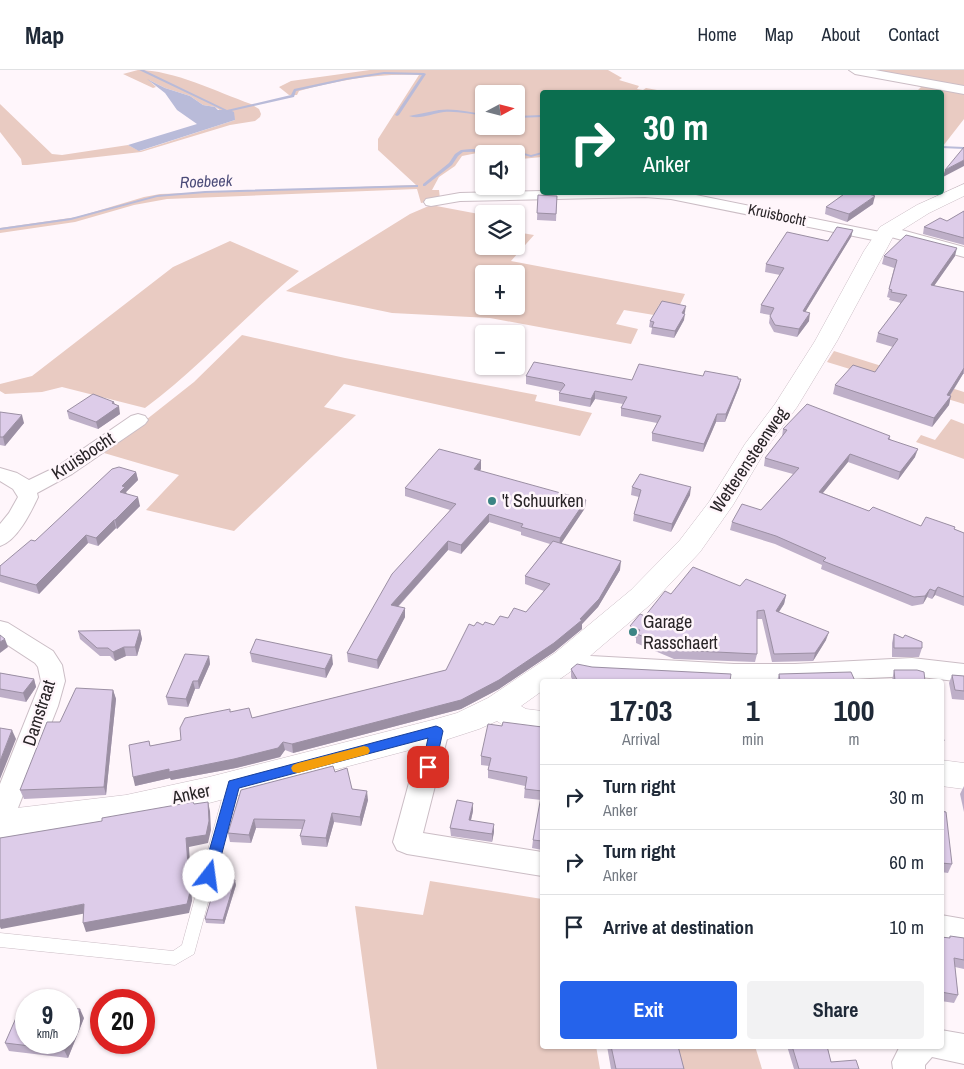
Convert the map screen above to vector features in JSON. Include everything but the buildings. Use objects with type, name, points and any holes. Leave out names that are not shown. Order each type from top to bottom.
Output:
[{"type":"street","points":[[855,70],[964,90]]},
{"type":"street","name":"Wetterensteenweg","points":[[498,706],[566,660],[641,597],[690,546],[720,505],[757,444],[785,407],[826,341],[885,234],[923,209],[964,189]]},
{"type":"street","name":"Kruisbocht","points":[[431,202],[460,197],[552,195]]},
{"type":"street","name":"Kruisbocht","points":[[671,195],[885,234],[964,252]]},
{"type":"street","name":"Kruisbocht","points":[[26,490],[65,470],[138,420]]},
{"type":"street","points":[[0,474],[17,480],[26,490],[28,497],[22,510],[0,539]]},
{"type":"street","name":"Damstraat","points":[[0,630],[44,657],[50,666],[53,681],[45,706],[0,818]]},
{"type":"street","points":[[566,660],[591,665],[734,673],[795,673],[912,667],[964,673]]},
{"type":"street","points":[[498,706],[518,720],[540,723]]},
{"type":"street","name":"Anker","points":[[0,824],[126,808],[233,784],[436,731],[468,720],[498,706]]},
{"type":"street","points":[[436,731],[407,842],[540,864]]},
{"type":"street","points":[[944,773],[964,776]]},
{"type":"street","points":[[944,929],[964,932]]},
{"type":"street","points":[[944,1046],[964,1049]]},
{"type":"street","points":[[909,1069],[908,1062],[917,1049]]},
{"type":"lane","points":[[0,940],[175,958],[189,949],[233,784]]},
{"type":"shaded area","points":[[138,70],[166,74],[210,88],[251,104],[259,109],[260,117],[255,121],[230,125],[141,152],[27,165],[22,165],[21,159],[0,132],[0,104],[52,154],[62,155],[128,145],[140,151],[235,120],[215,107],[203,105],[190,96],[165,88],[149,80],[156,87],[153,88],[123,74]]},
{"type":"shaded area","points":[[370,70],[608,70],[622,78],[619,80],[639,86],[637,89],[643,90],[540,90],[540,157],[525,159],[525,145],[475,145],[475,153],[462,156],[455,166],[439,177],[432,190],[439,190],[440,199],[421,203],[417,189],[167,199],[134,205],[75,222],[0,233],[0,228],[77,217],[160,194],[416,185],[378,150],[378,139],[419,75],[373,76],[328,84],[299,91],[297,95],[289,95],[279,87],[291,81]]},
{"type":"shaded area","points":[[865,70],[964,70],[964,88]]},
{"type":"shaded area","points":[[923,85],[964,93],[964,119],[944,145],[944,90],[918,90]]},
{"type":"shaded area","points":[[431,205],[475,213],[475,255],[516,255],[511,261],[685,294],[678,309],[659,305],[654,315],[624,310],[616,324],[638,329],[631,344],[490,318],[392,313],[286,291],[410,214]]},
{"type":"shaded area","points":[[525,234],[534,235],[525,245]]},
{"type":"shaded area","points":[[230,241],[299,271],[185,375],[145,408],[62,387],[42,392],[5,394],[0,391],[0,384],[32,376],[173,267]]},
{"type":"shaded area","points":[[242,335],[345,358],[537,395],[535,401],[592,413],[580,436],[344,384],[324,407],[356,415],[234,531],[146,510],[179,475],[104,453],[194,382]]},
{"type":"shaded area","points":[[834,351],[964,392],[964,404],[827,362]]},
{"type":"shaded area","points":[[951,419],[964,424],[964,459],[916,442],[921,435],[935,440]]},
{"type":"shaded area","points":[[430,881],[540,899],[540,1049],[597,1049],[600,1069],[377,1069],[355,906],[423,915]]},
{"type":"shaded area","points":[[677,1049],[756,1049],[762,1069],[681,1069]]},
{"type":"water","points":[[147,79],[165,88],[190,96],[203,105],[215,107],[218,110],[230,110],[234,112],[235,120],[139,151],[128,145],[197,124],[177,110],[165,93]]},
{"type":"waterway","points":[[141,70],[227,111],[293,96],[295,90],[346,79],[384,73],[424,74],[397,115]]},
{"type":"waterway","points":[[411,116],[448,111],[475,114]]},
{"type":"waterway","points":[[525,117],[540,116]]},
{"type":"waterway","name":"Roebeek","points":[[944,147],[964,148]]},
{"type":"waterway","name":"Roebeek","points":[[424,185],[451,164],[456,155],[462,151],[510,150],[531,156],[540,154]]},
{"type":"waterway","name":"Roebeek","points":[[0,229],[71,219],[157,196],[205,192],[417,186]]},
{"type":"slow traffic","points":[[298,768],[364,751]]},
{"type":"place","name":"'t Schuurken","points":[[492,501]]},
{"type":"place","name":"Garage Rasschaert","points":[[633,632]]},
{"type":"route","points":[[209,876],[233,784],[436,731],[428,767]]}]
